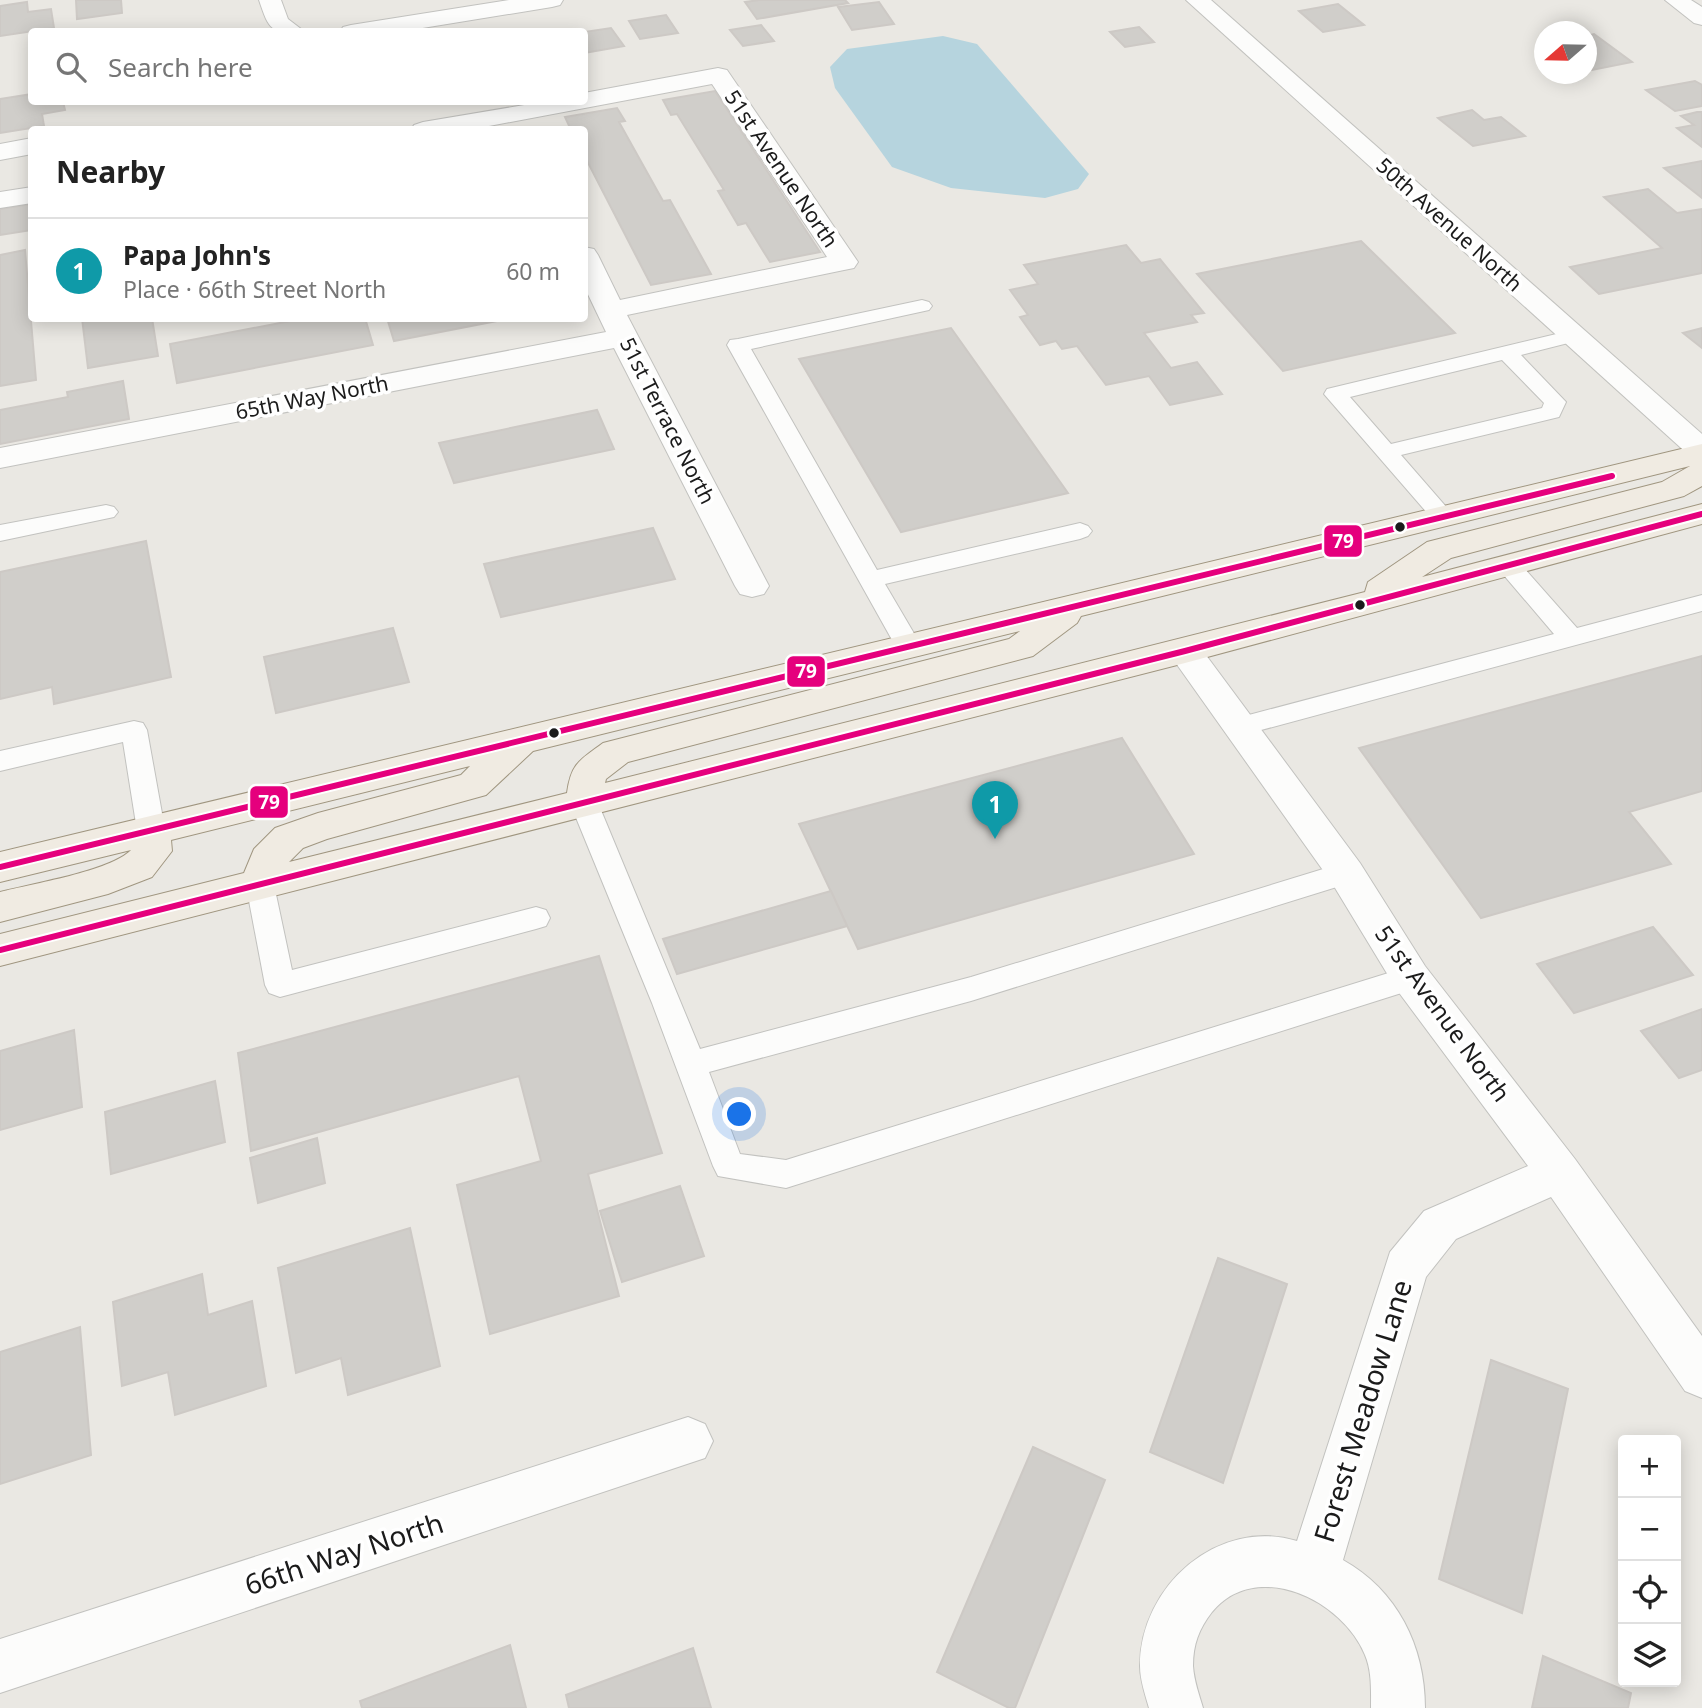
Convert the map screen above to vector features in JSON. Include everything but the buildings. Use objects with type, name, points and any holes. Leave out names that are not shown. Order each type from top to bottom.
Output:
[{"type":"main road","points":[[0,867],[1702,452]]},
{"type":"main road","points":[[1355,606],[1439,551],[1674,489],[1702,473]]},
{"type":"main road","points":[[0,950],[1185,652],[1702,514]]},
{"type":"main road","points":[[584,803],[588,773],[616,752],[1021,648],[1077,605]]},
{"type":"main road","points":[[260,885],[268,859],[289,838],[318,827],[473,785],[522,740]]},
{"type":"main road","points":[[0,907],[108,879],[138,867],[153,851],[151,830]]},
{"type":"street","points":[[270,0],[286,27]]},
{"type":"street","points":[[376,28],[552,0]]},
{"type":"street","name":"50th Avenue North","points":[[1197,0],[1702,452]]},
{"type":"street","points":[[1676,0],[1702,18]]},
{"type":"street","name":"51st Avenue North","points":[[588,100],[718,75],[844,262]]},
{"type":"street","points":[[470,126],[518,122],[571,105]]},
{"type":"street","points":[[0,152],[28,147]]},
{"type":"street","points":[[0,200],[28,196]]},
{"type":"street","name":"65th Way North","points":[[0,458],[618,323],[844,262]]},
{"type":"street","name":"51st Terrace North","points":[[588,263],[752,586]]},
{"type":"street","name":"51st Avenue North","points":[[1185,652],[1346,873],[1411,978],[1559,1173],[1702,1375]]},
{"type":"street","name":"Forest Meadow Lane","points":[[1314,1570],[1406,1267],[1440,1224],[1559,1173]]},
{"type":"street","name":"66th Way North","points":[[0,1666],[688,1441]]},
{"type":"street","name":"Forest Meadow Lane","points":[[1176,1708],[1167,1671],[1172,1626],[1193,1589],[1228,1566],[1270,1560],[1314,1570],[1353,1596],[1384,1635],[1399,1681],[1398,1708]]},
{"type":"lane","points":[[909,646],[738,345],[922,306]]},
{"type":"lane","points":[[1443,517],[1335,394],[1573,336]]},
{"type":"lane","points":[[1386,452],[1551,412],[1555,402],[1507,352]]},
{"type":"lane","points":[[0,533],[106,512]]},
{"type":"lane","points":[[872,579],[1080,531]]},
{"type":"lane","points":[[1508,566],[1572,638]]},
{"type":"lane","points":[[1239,727],[1702,603]]},
{"type":"lane","points":[[0,761],[135,730],[151,830]]},
{"type":"lane","points":[[584,803],[691,1065],[729,1166],[786,1174],[1411,978]]},
{"type":"lane","points":[[691,1065],[971,989],[1346,873]]},
{"type":"lane","points":[[260,885],[280,985],[536,918]]},
{"type":"water","points":[[943,36],[977,44],[1089,174],[1078,189],[1045,198],[951,188],[892,167],[835,88],[830,67],[847,49]]},
{"type":"transit line","name":"79","points":[[0,867],[1612,476]]},
{"type":"transit line","name":"79","points":[[0,950],[1185,651],[1702,514]]},
{"type":"place","name":"Papa John's","points":[[995,839]]}]
